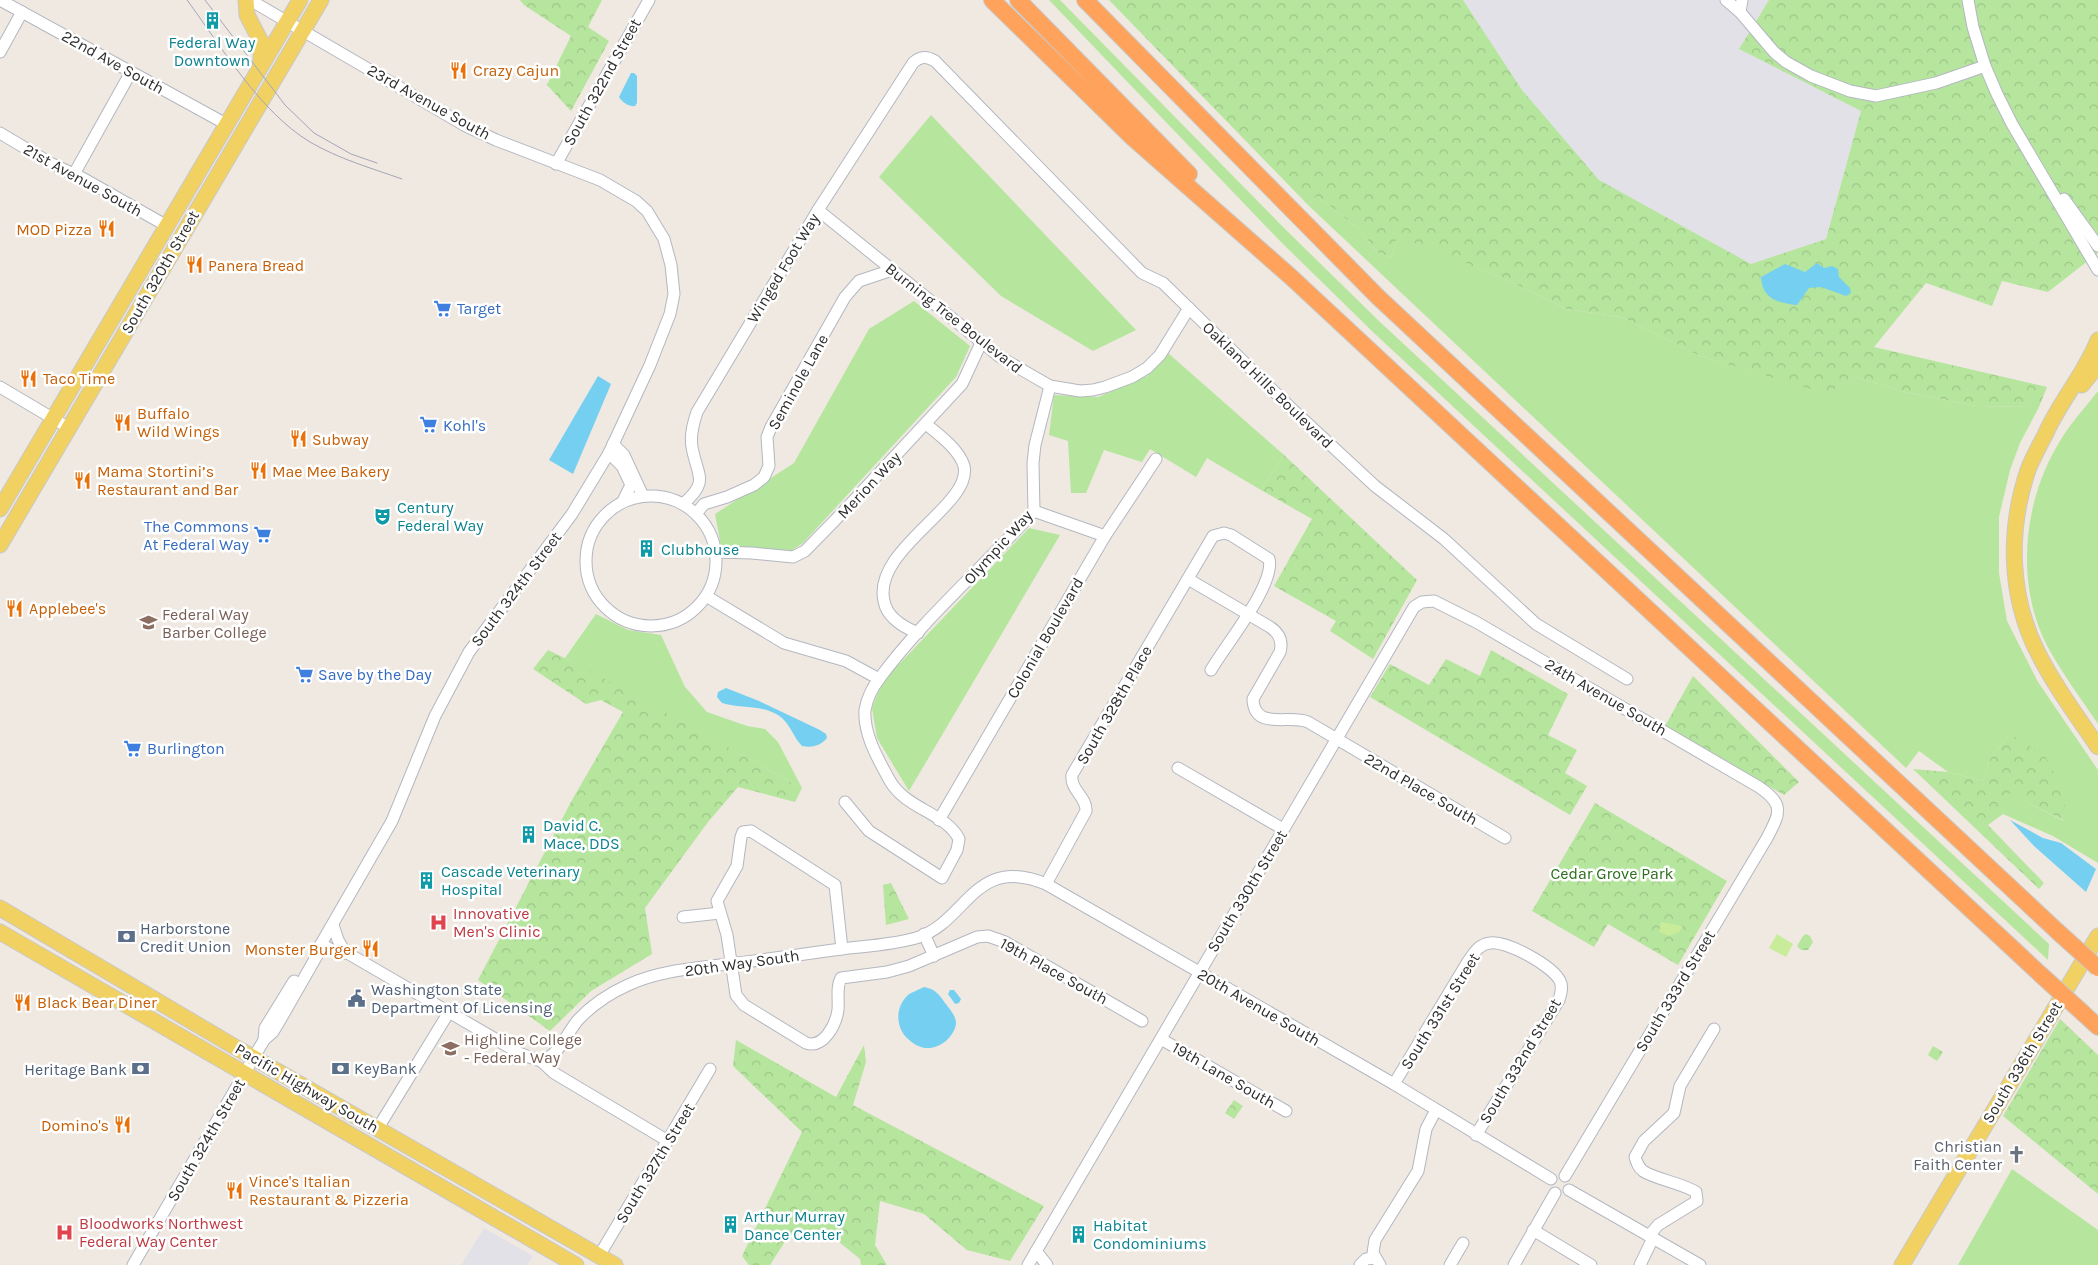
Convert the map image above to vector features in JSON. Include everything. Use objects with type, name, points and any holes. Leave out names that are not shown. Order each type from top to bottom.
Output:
[{"type":"highway","points":[[992,0],[1133,138],[1290,277],[2098,1027]]},
{"type":"highway","points":[[1018,0],[1290,277]]},
{"type":"highway","points":[[1085,0],[1378,297],[2098,968]]},
{"type":"main road","points":[[246,0],[247,15],[261,42],[261,66]]},
{"type":"main road","name":"South 320th Street","points":[[0,509],[300,0]]},
{"type":"main road","name":"South 320th Street","points":[[0,545],[321,0]]},
{"type":"main road","points":[[188,225],[184,222],[183,215],[210,168],[216,142]]},
{"type":"main road","points":[[142,303],[146,282],[172,237],[171,230],[167,226]]},
{"type":"main road","points":[[2098,340],[2058,409],[2029,468],[2017,511],[2014,539],[2016,578],[2025,619],[2037,650],[2064,697],[2098,747]]},
{"type":"main road","points":[[2042,442],[2061,412],[2098,365]]},
{"type":"main road","name":"Pacific Highway South","points":[[0,908],[614,1265]]},
{"type":"main road","points":[[4,934],[17,931],[100,975],[121,980]]},
{"type":"main road","name":"Pacific Highway South","points":[[4,934],[576,1265]]},
{"type":"main road","name":"South 336th Street","points":[[1902,1265],[2098,936]]},
{"type":"street","name":"22nd Ave South","points":[[0,0],[226,124]]},
{"type":"street","name":"23rd Avenue South","points":[[250,0],[464,125],[496,140],[600,180],[624,192],[647,212],[658,228]]},
{"type":"street","name":"South 322nd Street","points":[[556,164],[649,0]]},
{"type":"street","points":[[1726,0],[1740,12],[1764,42],[1786,62],[1825,82],[1867,95],[1876,96],[1911,90],[1985,66]]},
{"type":"street","points":[[1740,12],[1742,0]]},
{"type":"street","points":[[1968,0],[1973,27],[1985,66],[2012,124],[2098,270]]},
{"type":"street","points":[[0,52],[22,12]]},
{"type":"street","name":"Winged Foot Way","points":[[709,532],[698,466],[692,448],[691,436],[697,412],[818,210],[913,63],[924,57],[935,61]]},
{"type":"street","name":"Oakland Hills Boulevard","points":[[935,61],[1142,273],[1163,283],[1292,409],[1375,486],[1444,539],[1536,624],[1627,679]]},
{"type":"street","points":[[74,174],[131,72]]},
{"type":"street","name":"21st Avenue South","points":[[0,133],[52,164],[74,174],[167,226]]},
{"type":"street","points":[[2041,171],[2098,246]]},
{"type":"street","name":"Burning Tree Boulevard","points":[[818,210],[981,343],[1000,357],[1050,386],[1080,391],[1105,388],[1132,378],[1160,355],[1189,308]]},
{"type":"street","name":"South 324th Street","points":[[133,1265],[264,1040],[265,1028],[313,949],[321,944],[333,925],[392,821],[435,716],[463,661],[484,630],[572,514],[611,448],[631,408],[670,314],[674,282],[667,248],[658,228]]},
{"type":"street","name":"Seminole Lane","points":[[704,504],[727,497],[754,485],[764,477],[769,466],[768,437],[771,427],[846,297],[859,281],[892,270]]},
{"type":"street","name":"Merion Way","points":[[716,552],[799,556],[844,512],[962,384],[981,343]]},
{"type":"street","name":"Olympic Way","points":[[845,802],[869,831],[942,878],[954,857],[959,842],[953,831],[899,794],[890,781],[874,749],[867,725],[866,709],[869,696],[879,679],[918,633],[1034,511],[1033,463],[1035,445],[1050,386]]},
{"type":"street","points":[[0,387],[69,428]]},
{"type":"street","points":[[918,633],[899,624],[890,614],[885,606],[882,583],[892,562],[953,495],[964,477],[964,466],[959,457],[945,440],[926,424]]},
{"type":"street","points":[[611,448],[624,455],[643,496]]},
{"type":"street","points":[[611,448],[631,485],[623,502]]},
{"type":"street","name":"Colonial Boulevard","points":[[939,820],[1105,536],[1156,459]]},
{"type":"street","points":[[683,504],[695,494],[700,484]]},
{"type":"street","points":[[643,496],[662,496],[683,504],[696,514],[709,532],[716,552],[714,577],[706,596],[680,619],[666,624],[647,626],[632,623],[609,611],[592,589],[586,566],[590,537],[603,516],[623,502],[643,496]]},
{"type":"street","points":[[696,514],[704,504]]},
{"type":"street","points":[[1034,511],[1105,536]]},
{"type":"street","points":[[1212,670],[1222,651],[1230,644],[1248,614],[1269,574],[1271,566],[1269,559],[1231,535],[1224,533],[1213,536],[1188,579],[1248,614]]},
{"type":"street","name":"South 328th Place","points":[[1046,884],[1086,811],[1085,802],[1072,784],[1072,775],[1188,579]]},
{"type":"street","points":[[706,596],[784,643],[846,662],[879,679]]},
{"type":"street","name":"South 330th Street","points":[[1028,1265],[1283,829],[1338,740],[1399,630],[1414,607],[1427,601]]},
{"type":"street","name":"24th Avenue South","points":[[1427,601],[1445,605],[1536,656],[1759,787],[1778,805]]},
{"type":"street","name":"22nd Place South","points":[[1248,614],[1275,630],[1280,638],[1281,649],[1254,695],[1253,704],[1255,709],[1264,718],[1272,721],[1301,719],[1505,838]]},
{"type":"street","points":[[1178,768],[1283,829]]},
{"type":"street","name":"South 333rd Street","points":[[1565,1176],[1767,838],[1778,814],[1778,805]]},
{"type":"street","points":[[731,964],[727,935],[718,899],[737,866],[741,835],[745,831],[750,830],[809,866],[835,885],[842,949]]},
{"type":"street","name":"20th Avenue South","points":[[962,904],[979,887],[999,879],[1023,878],[1046,884],[1394,1084],[1551,1179]]},
{"type":"street","name":"20th Way South","points":[[541,1061],[554,1054],[574,1025],[586,1012],[619,989],[654,976],[689,969],[881,945],[924,934],[941,925],[962,904]]},
{"type":"street","points":[[683,916],[720,913]]},
{"type":"street","points":[[333,925],[338,940],[346,952]]},
{"type":"street","points":[[924,934],[934,956]]},
{"type":"street","name":"19th Place South","points":[[731,964],[735,992],[742,1004],[804,1042],[813,1045],[823,1040],[834,1021],[838,1008],[841,978],[899,969],[977,937],[988,936],[997,939],[1142,1021]]},
{"type":"street","name":"South 331st Street","points":[[1394,1084],[1476,950],[1490,942],[1512,948],[1546,967],[1557,976],[1562,986]]},
{"type":"street","points":[[321,944],[332,950],[346,952],[521,1054],[541,1061],[554,1073],[668,1141]]},
{"type":"street","name":"South 332nd Street","points":[[1476,1135],[1556,1007],[1562,986]]},
{"type":"street","points":[[378,1128],[449,1012]]},
{"type":"street","points":[[1640,1265],[1658,1225],[1697,1201],[1696,1192],[1686,1186],[1644,1172],[1637,1165],[1635,1157],[1644,1142],[1674,1113],[1680,1086],[1714,1028]]},
{"type":"street","name":"19th Lane South","points":[[1161,1039],[1286,1112]]},
{"type":"street","name":"South 327th Street","points":[[599,1256],[710,1069]]},
{"type":"street","points":[[1360,1265],[1366,1259],[1377,1261],[1373,1249],[1375,1240],[1418,1171],[1426,1129],[1436,1110]]},
{"type":"street","points":[[1557,1175],[1565,1176],[1570,1183],[1569,1190],[1564,1194],[1555,1193],[1550,1186],[1551,1179],[1557,1175]]},
{"type":"street","points":[[1569,1190],[1700,1265]]},
{"type":"street","points":[[1514,1265],[1555,1193]]},
{"type":"street","points":[[1533,1230],[1591,1265]]},
{"type":"street","points":[[1450,1265],[1463,1243]]},
{"type":"street","points":[[1036,1251],[1046,1265]]},
{"type":"shaded area","points":[[1463,0],[1769,0],[1739,49],[1861,111],[1826,239],[1751,264],[1599,180],[1522,90]]},
{"type":"shaded area","points":[[484,1228],[533,1256],[527,1265],[461,1265]]},
{"type":"green space","points":[[520,0],[602,0],[588,27],[609,41],[571,111],[547,85],[571,36],[524,5]]},
{"type":"green space","points":[[1049,0],[1060,0],[1287,231],[1380,322],[2049,944],[2048,960],[1374,333],[1280,241]]},
{"type":"green space","points":[[1109,0],[1463,0],[1522,90],[1599,180],[1751,264],[1826,239],[1861,111],[1739,49],[1769,0],[2098,0],[2098,253],[2048,292],[2002,281],[1992,306],[1926,283],[1874,347],[2047,387],[2039,407],[1976,406],[1901,391],[1855,377],[1826,394],[1700,356],[1621,317],[1567,309],[1503,278],[1397,236],[1391,258],[1378,253],[1359,229],[1317,196],[1308,205]]},
{"type":"green space","points":[[931,115],[1136,330],[1093,351],[1001,296],[879,177]]},
{"type":"green space","points":[[1317,196],[1359,229],[1378,253],[1391,258],[1397,235],[1503,278],[1567,309],[1621,317],[1700,356],[1825,393],[1855,377],[1901,391],[1976,406],[2039,407],[2020,443],[2010,470],[1999,517],[1999,573],[2007,621],[2038,682],[2098,770],[2098,863],[2053,836],[2003,814],[2007,792],[2064,821],[2010,734],[1990,759],[1983,781],[1948,772],[1919,751],[1906,768],[1308,205]]},
{"type":"green space","points":[[914,301],[970,346],[956,377],[803,543],[791,551],[721,546],[715,514],[794,463],[869,329]]},
{"type":"green space","points":[[1168,353],[1284,455],[1261,490],[1207,458],[1196,477],[1150,449],[1142,462],[1104,450],[1086,493],[1071,493],[1068,441],[1049,435],[1054,395],[1098,397],[1147,376]]},
{"type":"green space","points":[[2098,391],[2098,724],[2055,660],[2039,627],[2031,601],[2027,548],[2030,521],[2045,469],[2066,432]]},
{"type":"green space","points":[[1284,455],[1417,580],[1373,659],[1330,631],[1336,621],[1274,586],[1312,519],[1261,490]]},
{"type":"green space","points":[[1029,528],[1060,535],[909,791],[877,738],[872,708],[882,682]]},
{"type":"green space","points":[[596,614],[628,630],[661,635],[685,687],[707,712],[747,726],[765,729],[778,742],[802,788],[565,658]]},
{"type":"green space","points":[[548,650],[583,667],[802,788],[795,802],[738,787],[708,822],[645,908],[652,954],[591,991],[550,1031],[478,980],[572,800],[623,712],[601,700],[586,704],[533,669]]},
{"type":"green space","points":[[1491,650],[1568,694],[1548,735],[1577,750],[1565,773],[1587,786],[1570,815],[1370,697],[1390,664],[1429,685],[1446,659],[1480,676]]},
{"type":"green space","points":[[1693,676],[1799,782],[1784,795],[1665,726]]},
{"type":"green space","points":[[2010,734],[2045,756],[2065,794],[2065,821],[2008,793],[2003,814],[1988,825],[2044,883],[2039,889],[1913,769],[1948,772],[1983,781],[1990,759]]},
{"type":"green space","name":"Cedar Grove Park","points":[[1595,803],[1727,881],[1678,965],[1608,924],[1594,947],[1532,911]]},
{"type":"green space","points":[[891,883],[909,919],[886,925],[883,885]]},
{"type":"green space","points":[[1661,922],[1683,926],[1679,932],[1669,936],[1659,932]]},
{"type":"green space","points":[[1777,934],[1793,944],[1786,957],[1769,948]]},
{"type":"green space","points":[[1806,934],[1810,936],[1813,942],[1808,950],[1801,950],[1797,946]]},
{"type":"green space","points":[[2060,1019],[2098,1055],[2098,1194],[2003,1116]]},
{"type":"green space","points":[[736,1040],[836,1097],[864,1045],[866,1062],[853,1105],[1044,1206],[1010,1261],[967,1250],[924,1214],[880,1201],[875,1245],[887,1265],[861,1265],[860,1259],[823,1229],[789,1235],[770,1265],[749,1265],[742,1256],[802,1132],[733,1066]]},
{"type":"green space","points":[[1933,1046],[1943,1052],[1937,1061],[1928,1055]]},
{"type":"green space","points":[[1234,1100],[1243,1106],[1234,1119],[1225,1113]]},
{"type":"green space","points":[[2012,1169],[2098,1230],[2098,1265],[1958,1265]]},
{"type":"water","points":[[631,73],[637,76],[637,103],[635,106],[626,104],[619,97]]},
{"type":"water","points":[[1817,263],[1824,268],[1832,266],[1838,269],[1839,277],[1850,288],[1851,293],[1846,296],[1821,287],[1809,288],[1797,305],[1778,301],[1764,290],[1761,277],[1785,264],[1805,272]]},
{"type":"water","points":[[598,376],[611,384],[573,474],[549,460]]},
{"type":"water","points":[[726,688],[759,701],[820,730],[826,734],[827,738],[816,746],[802,746],[785,721],[776,714],[761,709],[722,703],[717,697],[718,692]]},
{"type":"water","points":[[2010,820],[2043,838],[2061,843],[2096,869],[2086,892],[2034,846]]},
{"type":"water","points":[[924,987],[931,989],[939,995],[956,1020],[955,1028],[949,1038],[942,1044],[931,1048],[916,1045],[907,1038],[903,1034],[898,1017],[903,1001],[909,995]]},
{"type":"water","points":[[950,990],[954,990],[961,999],[959,1003],[955,1004],[948,994]]},
{"type":"tram line","points":[[187,0],[242,77],[274,114],[292,129],[310,142],[332,153],[402,179]]},
{"type":"tram line","points":[[205,0],[285,105],[314,133],[351,154],[377,163]]},
{"type":"place","name":"Federal Way Downtown","points":[[212,21]]},
{"type":"place","name":"Crazy Cajun","points":[[459,70]]},
{"type":"place","name":"MOD Pizza","points":[[106,229]]},
{"type":"place","name":"Panera Bread","points":[[194,265]]},
{"type":"place","name":"Target","points":[[443,308]]},
{"type":"place","name":"Taco Time","points":[[29,378]]},
{"type":"place","name":"Buffalo Wild Wings","points":[[123,422]]},
{"type":"place","name":"Kohl's","points":[[429,425]]},
{"type":"place","name":"Subway","points":[[298,439]]},
{"type":"place","name":"Mae Mee Bakery","points":[[258,471]]},
{"type":"place","name":"Mama Stortini’s Restaurant and Bar","points":[[83,480]]},
{"type":"place","name":"Century Federal Way","points":[[383,516]]},
{"type":"place","name":"The Commons At Federal Way","points":[[263,535]]},
{"type":"place","name":"Clubhouse","points":[[647,549]]},
{"type":"place","name":"Applebee's","points":[[15,608]]},
{"type":"place","name":"Federal Way Barber College","points":[[148,623]]},
{"type":"place","name":"Save by the Day","points":[[304,674]]},
{"type":"place","name":"Burlington","points":[[133,748]]},
{"type":"place","name":"David C. Mace, DDS","points":[[529,834]]},
{"type":"place","name":"Cascade Veterinary Hospital","points":[[427,880]]},
{"type":"place","name":"Innovative Men's Clinic","points":[[439,922]]},
{"type":"place","name":"Harborstone Credit Union","points":[[126,937]]},
{"type":"place","name":"Monster Burger","points":[[371,949]]},
{"type":"place","name":"Washington State Department Of Licensing","points":[[357,998]]},
{"type":"place","name":"Black Bear Diner","points":[[23,1002]]},
{"type":"place","name":"Highline College - Federal Way","points":[[450,1048]]},
{"type":"place","name":"KeyBank","points":[[340,1068]]},
{"type":"place","name":"Heritage Bank","points":[[141,1069]]},
{"type":"place","name":"Domino's","points":[[123,1125]]},
{"type":"place","name":"Christian Faith Center","points":[[2016,1155]]},
{"type":"place","name":"Vince's Italian Restaurant & Pizzeria","points":[[235,1190]]},
{"type":"place","name":"Arthur Murray Dance Center","points":[[730,1225]]},
{"type":"place","name":"Bloodworks Northwest Federal Way Center","points":[[65,1232]]},
{"type":"place","name":"Habitat Condominiums","points":[[1079,1234]]}]
